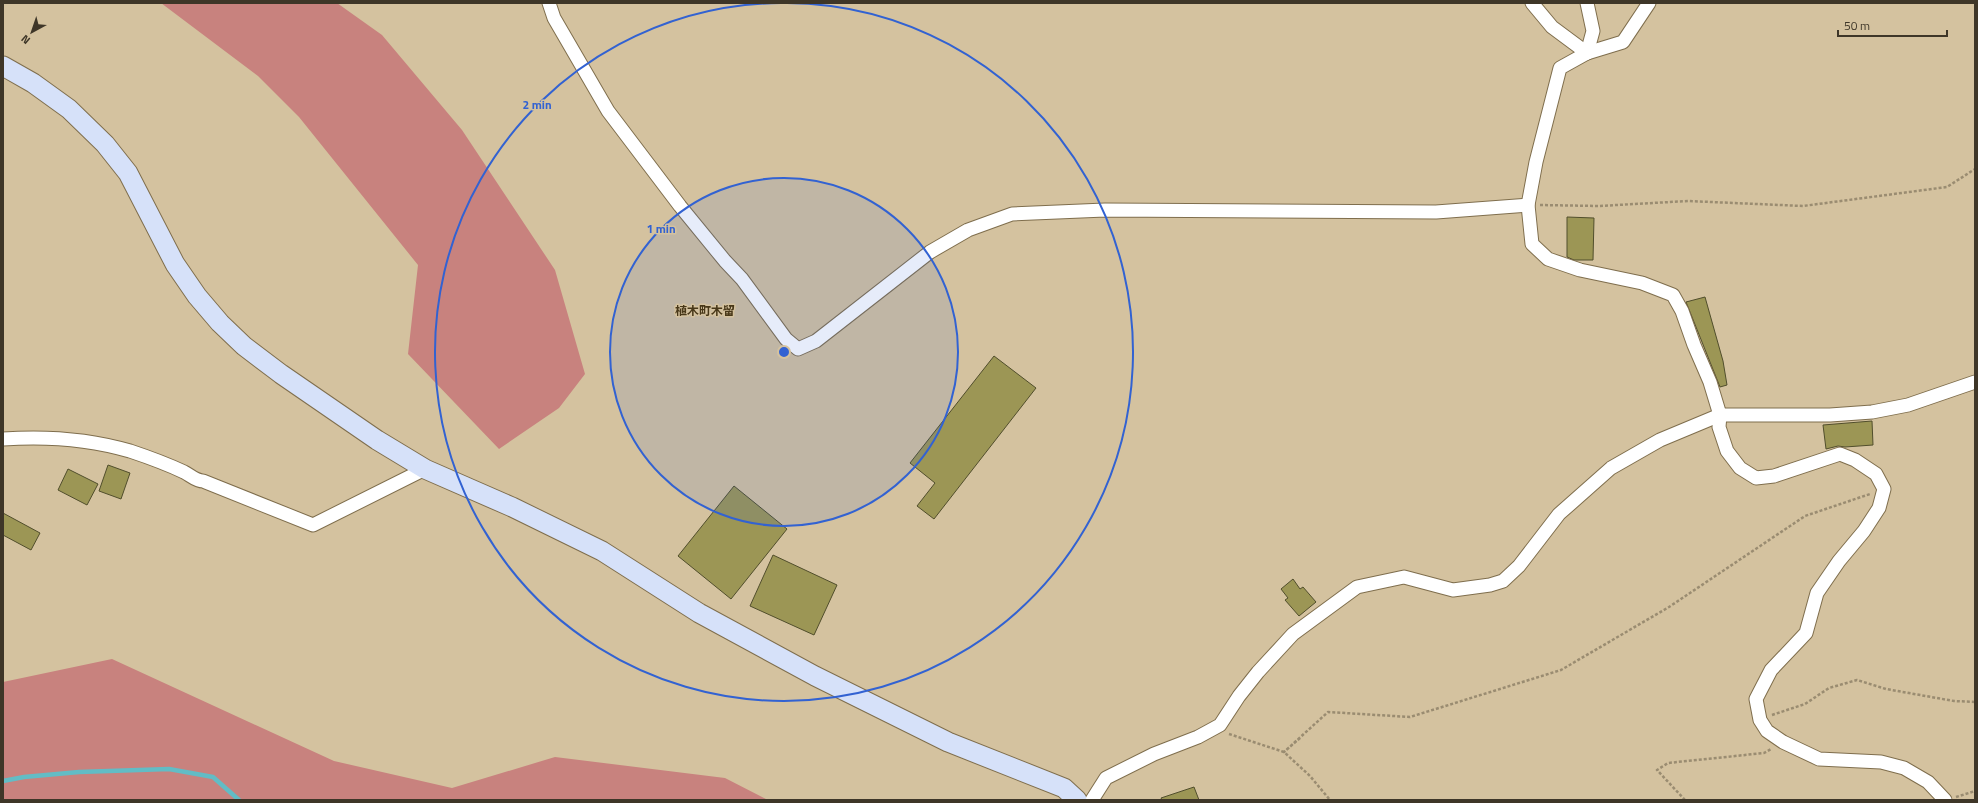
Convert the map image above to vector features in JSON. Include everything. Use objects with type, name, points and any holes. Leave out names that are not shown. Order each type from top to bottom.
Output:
[{"type":"street","points":[[549,3],[554,18],[608,111],[680,206],[725,261],[742,279],[786,339],[798,349],[816,341],[930,252],[968,230],[1012,214],[1105,210],[1436,212],[1528,205]]},
{"type":"street","points":[[1532,3],[1552,27],[1587,53]]},
{"type":"street","points":[[1587,3],[1593,31],[1587,53]]},
{"type":"street","points":[[1649,3],[1623,42],[1587,53],[1560,68],[1536,162],[1528,205],[1532,244],[1548,259],[1580,270],[1642,283],[1673,295],[1682,311],[1694,345],[1710,382],[1720,415],[1719,427],[1727,451],[1740,468],[1756,478],[1774,476],[1840,454],[1855,460],[1876,474],[1884,489],[1879,508],[1864,531],[1839,560],[1817,593],[1806,633],[1771,670],[1756,699],[1760,720],[1767,731],[1783,742],[1818,759],[1882,762],[1904,768],[1928,782],[1949,799]]},
{"type":"street","points":[[3,66],[33,83],[69,109],[105,144],[128,173],[176,264],[197,296],[220,324],[244,346],[281,374],[377,440],[425,469],[512,507],[602,551],[699,613],[815,676],[948,742],[1064,788],[1077,800]]},
{"type":"street","points":[[1092,800],[1106,778],[1154,754],[1198,737],[1220,725],[1239,696],[1258,672],[1293,634],[1357,586],[1404,577],[1453,590],[1490,585],[1502,581],[1519,566],[1559,514],[1611,468],[1660,440],[1720,415],[1830,415],[1872,412],[1908,405],[1975,382]]},
{"type":"street","points":[[3,439],[26,437],[82,440],[130,451],[184,472],[199,481],[203,481],[313,525],[425,469]]},
{"type":"path","points":[[1528,205],[1599,206],[1688,201],[1803,206],[1947,187],[1975,169]]},
{"type":"path","points":[[1284,752],[1328,712],[1410,717],[1561,670],[1670,608],[1805,516],[1884,489]]},
{"type":"path","points":[[1760,720],[1805,704],[1829,688],[1857,680],[1886,689],[1954,701],[1975,702]]},
{"type":"path","points":[[1220,725],[1231,735],[1284,752],[1310,776],[1330,800]]},
{"type":"path","points":[[1284,752],[1300,738]]},
{"type":"path","points":[[1685,800],[1657,770],[1668,763],[1764,753],[1783,742]]},
{"type":"path","points":[[1949,799],[1975,791]]},
{"type":"shaded area","points":[[161,3],[337,3],[382,35],[462,130],[555,270],[585,374],[559,408],[499,449],[408,354],[418,265],[299,117],[258,76]]},
{"type":"shaded area","points":[[112,659],[334,761],[452,788],[555,757],[725,778],[768,800],[3,800],[3,682]]},
{"type":"building","points":[[1567,217],[1594,218],[1593,260],[1574,260],[1567,257]]},
{"type":"building","points":[[1705,297],[1723,361],[1727,385],[1720,387],[1686,302]]},
{"type":"building","points":[[994,356],[1036,388],[934,519],[917,506],[935,483],[910,463]]},
{"type":"building","points":[[1872,421],[1873,445],[1838,446],[1826,449],[1823,425]]},
{"type":"building","points":[[108,465],[130,473],[121,499],[99,491]]},
{"type":"building","points":[[68,469],[98,484],[87,505],[58,490]]},
{"type":"building","points":[[734,486],[787,529],[731,599],[678,556]]},
{"type":"building","points":[[3,513],[40,533],[31,550],[3,535]]},
{"type":"building","points":[[773,555],[837,585],[814,635],[750,606]]},
{"type":"building","points":[[1293,579],[1300,589],[1303,587],[1316,602],[1299,616],[1285,600],[1288,598],[1281,589]]},
{"type":"building","points":[[1194,787],[1199,800],[1162,800],[1161,798]]},
{"type":"waterway","points":[[3,781],[24,777],[79,772],[169,769],[213,777],[239,800]]},
{"type":"district","name":"植木町木留","points":[[705,310]]}]
